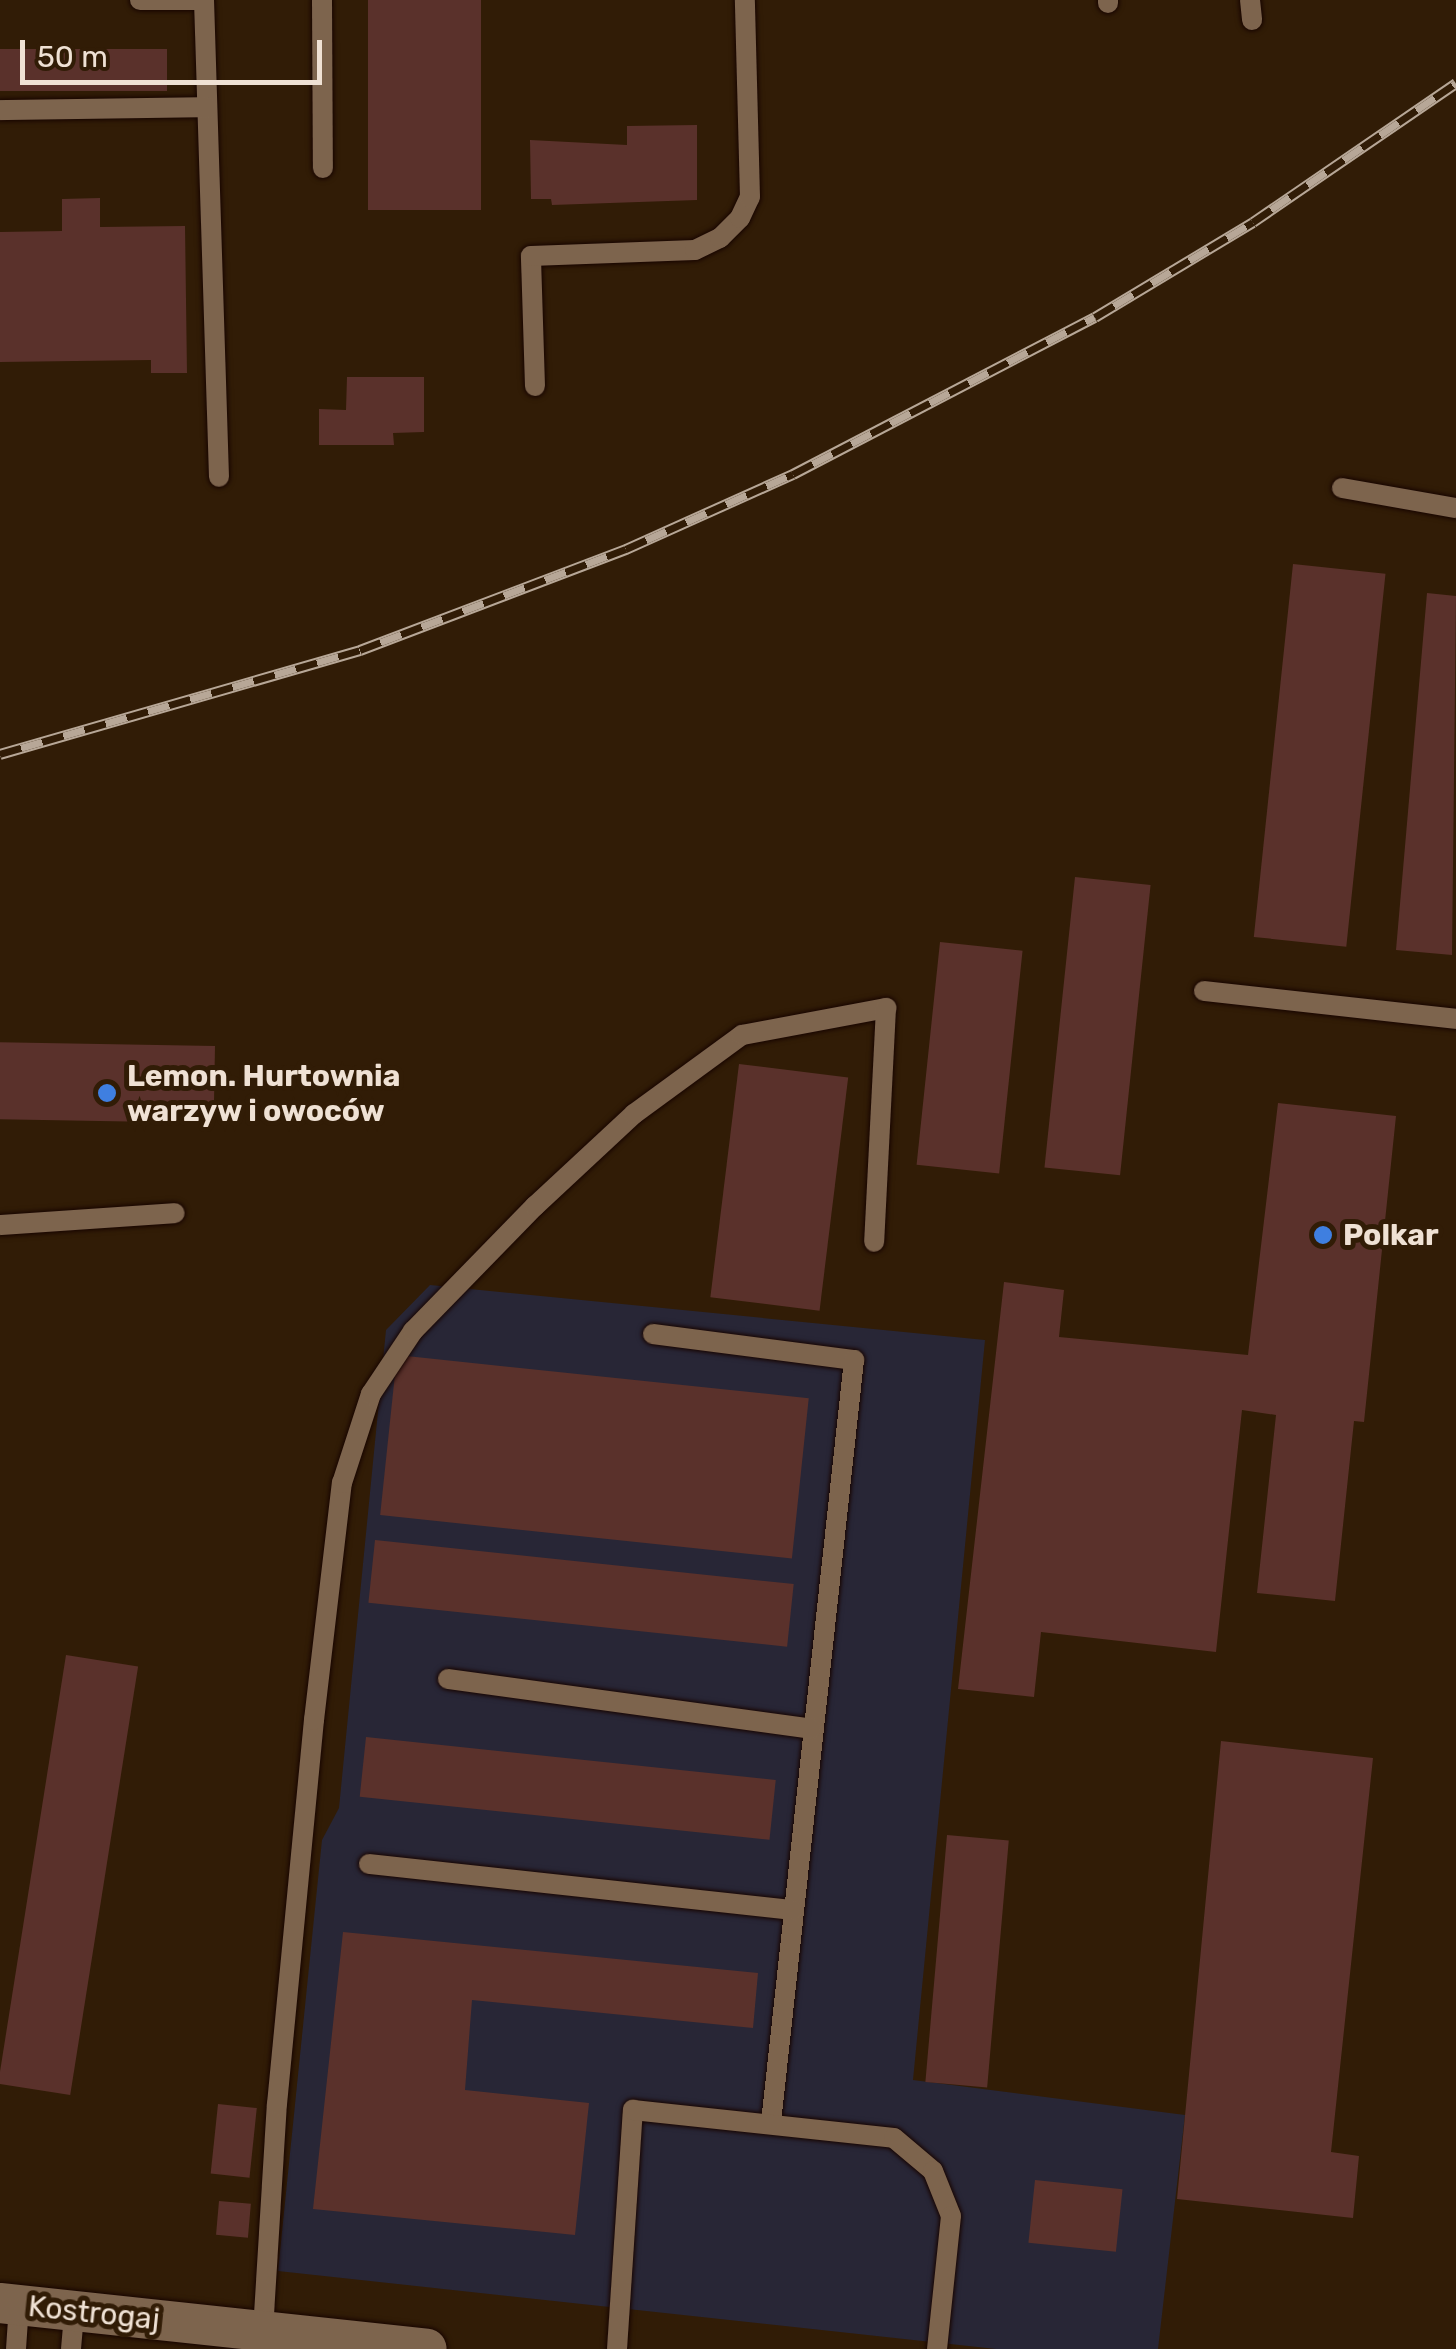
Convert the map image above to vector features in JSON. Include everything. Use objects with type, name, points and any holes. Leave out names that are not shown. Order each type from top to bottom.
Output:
[{"type":"street","name":"Kostrogaj","points":[[10,2304],[72,2330],[263,2332],[427,2349]]},
{"type":"lane","points":[[140,0],[204,0],[218,477]]},
{"type":"lane","points":[[322,0],[323,168]]},
{"type":"lane","points":[[535,386],[531,256],[695,250],[720,238],[740,218],[750,197],[745,0]]},
{"type":"lane","points":[[0,110],[208,107]]},
{"type":"lane","points":[[1342,488],[1456,508]]},
{"type":"lane","points":[[1204,991],[1456,1019]]},
{"type":"lane","points":[[263,2332],[276,2104],[314,1720],[342,1482],[371,1394],[413,1331],[534,1206],[634,1114],[742,1035],[886,1008],[874,1242]]},
{"type":"lane","points":[[0,1225],[175,1212]]},
{"type":"lane","points":[[653,1334],[854,1360],[771,2123]]},
{"type":"lane","points":[[448,1678],[811,1729]]},
{"type":"lane","points":[[370,1864],[793,1910]]},
{"type":"lane","points":[[616,2349],[633,2110],[894,2138],[933,2171],[950,2216],[937,2349]]},
{"type":"lane","points":[[10,2304],[16,2349]]},
{"type":"shaded area","points":[[430,1285],[985,1340],[913,2080],[1185,2115],[1158,2349],[996,2349],[278,2271],[322,1840],[339,1808],[386,1330]]},
{"type":"building","points":[[368,0],[481,0],[481,210],[368,210]]},
{"type":"building","points":[[0,49],[167,49],[167,91],[0,91]]},
{"type":"building","points":[[697,125],[697,200],[552,205],[551,199],[531,199],[530,140],[627,145],[627,126]]},
{"type":"building","points":[[100,198],[100,227],[185,226],[187,373],[151,373],[151,360],[0,362],[0,232],[62,231],[62,199]]},
{"type":"building","points":[[347,377],[424,377],[424,432],[393,433],[394,445],[319,445],[319,409],[346,410]]},
{"type":"building","points":[[1293,564],[1385,574],[1346,947],[1254,937]]},
{"type":"building","points":[[1427,593],[1456,596],[1452,955],[1396,950]]},
{"type":"building","points":[[1075,877],[1151,885],[1120,1175],[1044,1167]]},
{"type":"building","points":[[940,942],[1023,951],[999,1173],[917,1165]]},
{"type":"building","name":"Lemon. Hurtownia warzyw i owoców","points":[[0,1042],[215,1046],[214,1123],[0,1119]]},
{"type":"building","points":[[739,1064],[848,1077],[820,1311],[710,1297]]},
{"type":"building","points":[[1278,1103],[1396,1116],[1364,1422],[1354,1421],[1335,1601],[1257,1593],[1276,1415],[1242,1410],[1216,1652],[1041,1632],[1034,1697],[958,1689],[1004,1282],[1064,1290],[1059,1337],[1248,1355]]},
{"type":"building","points":[[397,1355],[809,1398],[792,1558],[380,1515]]},
{"type":"building","points":[[375,1540],[794,1584],[787,1647],[368,1603]]},
{"type":"building","points":[[66,1655],[138,1666],[70,2095],[0,2084]]},
{"type":"building","points":[[366,1737],[776,1780],[769,1840],[360,1797]]},
{"type":"building","points":[[1221,1741],[1373,1758],[1331,2152],[1359,2156],[1353,2218],[1177,2199]]},
{"type":"building","points":[[947,1835],[1009,1840],[987,2087],[925,2082]]},
{"type":"building","points":[[343,1932],[758,1973],[753,2028],[472,2000],[465,2090],[589,2103],[575,2235],[313,2209]]},
{"type":"building","points":[[218,2104],[257,2108],[249,2178],[211,2174]]},
{"type":"building","points":[[1035,2180],[1123,2189],[1116,2252],[1028,2243]]},
{"type":"building","points":[[219,2201],[251,2204],[248,2238],[216,2235]]},
{"type":"railway","points":[[0,754],[360,650],[626,549],[793,474],[1095,317],[1253,222],[1456,83]]},
{"type":"place","name":"Lemon. Hurtownia warzyw i owoców","points":[[107,1093]]},
{"type":"place","name":"Polkar","points":[[1323,1235]]}]
